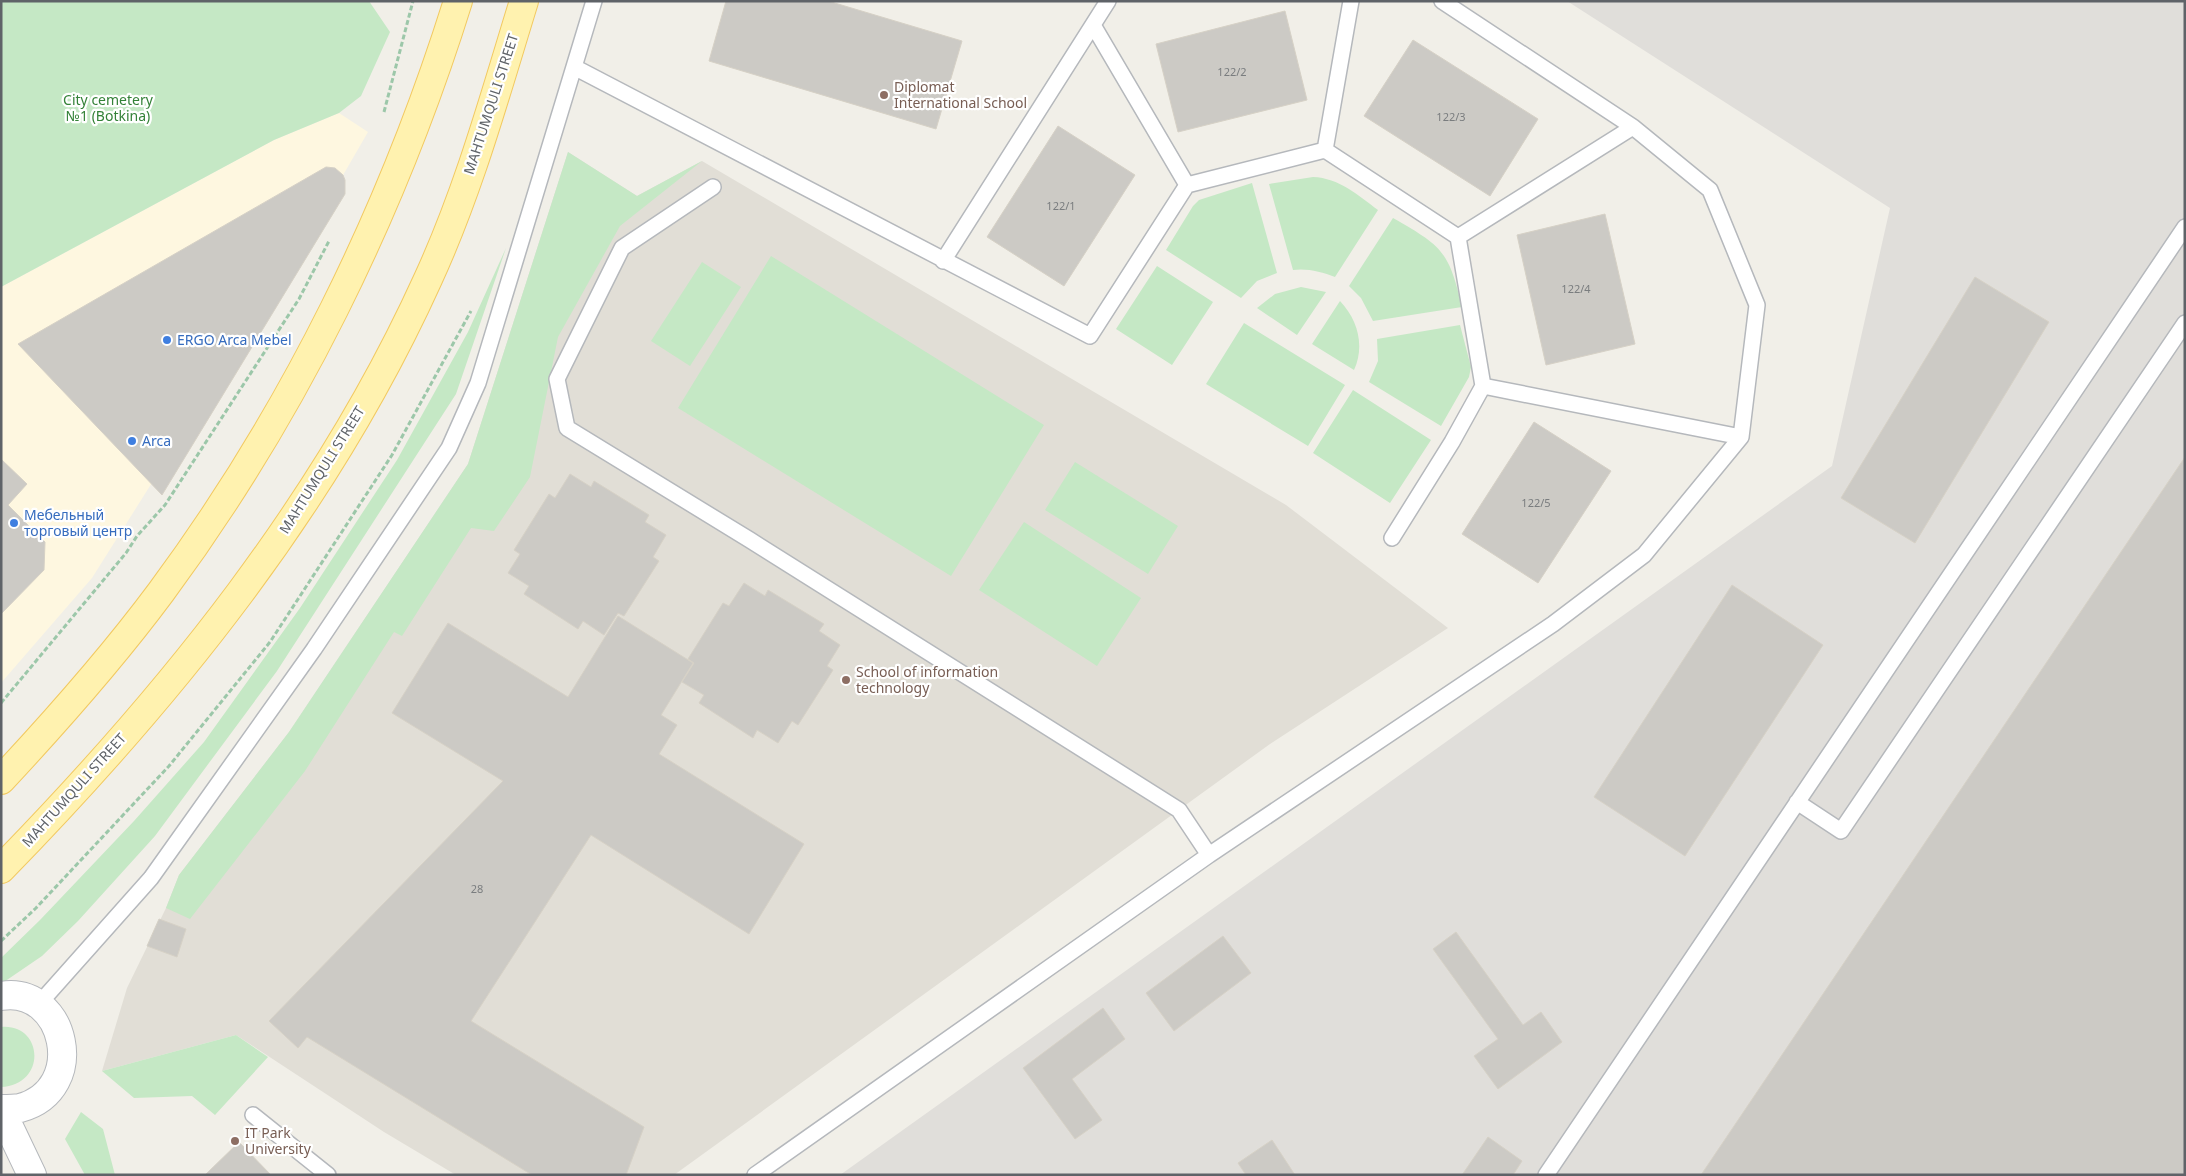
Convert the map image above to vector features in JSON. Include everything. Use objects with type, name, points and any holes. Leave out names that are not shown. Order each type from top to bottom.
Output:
[{"type":"main road","points":[[1,780],[100,670],[162,591],[210,522],[292,389],[336,308],[371,232],[419,116],[458,1]]},
{"type":"main road","name":"MAHTUMQULI STREET","points":[[1,869],[50,819],[208,636],[280,538],[346,436],[402,332],[452,224],[524,1]]},
{"type":"street","points":[[1,996],[23,998],[38,1005],[52,1018],[60,1034],[64,1053],[60,1071],[51,1088],[37,1100],[20,1108],[1,1109],[32,1175]]},
{"type":"lane","points":[[38,1005],[151,878],[314,649],[449,448],[478,383],[594,1]]},
{"type":"lane","points":[[943,261],[1108,1]]},
{"type":"lane","points":[[1325,150],[1351,1]]},
{"type":"lane","points":[[755,1175],[1209,855],[1553,624],[1644,555],[1741,437],[1757,305],[1710,190],[1633,127],[1442,1]]},
{"type":"lane","points":[[1093,26],[1186,185]]},
{"type":"lane","points":[[574,67],[1090,336],[1186,185],[1325,150],[1458,237],[1483,386],[1452,442],[1392,538]]},
{"type":"lane","points":[[1458,237],[1633,127]]},
{"type":"lane","points":[[713,186],[622,248],[558,379],[567,428],[758,545],[1179,810],[1209,855]]},
{"type":"lane","points":[[1546,1175],[2185,227]]},
{"type":"lane","points":[[1797,802],[1841,831],[2185,323]]},
{"type":"lane","points":[[1483,386],[1741,437]]},
{"type":"lane","points":[[253,1115],[328,1175]]},
{"type":"path","points":[[381,120],[413,1]]},
{"type":"path","points":[[1,703],[126,553],[137,536],[165,505],[299,299],[329,240]]},
{"type":"shaded area","points":[[1567,1],[2185,1],[2185,1175],[840,1175],[1832,466],[1890,208]]},
{"type":"shaded area","points":[[339,113],[368,132],[313,227],[92,578],[1,683],[1,287],[274,140]]},
{"type":"shaded area","name":"School of information technology","points":[[568,152],[637,196],[702,161],[1286,505],[1448,628],[1270,744],[674,1175],[456,1175],[384,1132],[236,1035],[102,1071],[127,988],[166,908],[179,875],[289,732],[468,464]]},
{"type":"green space","name":"City cemetery №1 (Botkina)","points":[[1,1],[369,1],[390,32],[361,96],[339,113],[274,140],[1,287]]},
{"type":"green space","points":[[568,152],[637,196],[702,161],[620,226],[558,337],[530,477],[494,531],[471,528],[402,636],[394,632],[305,771],[190,919],[166,908],[179,875],[289,732],[468,464]]},
{"type":"green space","points":[[1313,177],[1331,180],[1340,184],[1356,193],[1378,210],[1335,277],[1314,271],[1293,270],[1269,184]]},
{"type":"green space","points":[[1252,183],[1277,273],[1257,281],[1241,298],[1166,250],[1193,206],[1199,200]]},
{"type":"green space","points":[[1393,218],[1423,236],[1441,252],[1453,273],[1462,307],[1373,321],[1361,298],[1349,286]]},
{"type":"green space","points":[[506,248],[456,394],[277,671],[155,836],[78,921],[42,956],[1,984],[1,958],[40,920],[134,821],[204,742],[300,608],[397,460],[468,332]]},
{"type":"green space","points":[[771,256],[1044,425],[951,576],[678,408]]},
{"type":"green space","points":[[702,262],[741,287],[690,366],[651,341]]},
{"type":"green space","points":[[1157,266],[1213,302],[1172,365],[1116,329]]},
{"type":"green space","points":[[1301,287],[1326,292],[1297,335],[1257,308],[1275,294]]},
{"type":"green space","points":[[1340,301],[1351,316],[1358,334],[1359,352],[1354,370],[1312,344]]},
{"type":"green space","points":[[1244,323],[1345,385],[1308,446],[1206,384]]},
{"type":"green space","points":[[1460,325],[1471,367],[1469,377],[1441,426],[1369,382],[1378,361],[1377,339]]},
{"type":"green space","points":[[1353,390],[1431,440],[1390,503],[1313,453]]},
{"type":"green space","points":[[1075,462],[1178,526],[1148,574],[1045,510]]},
{"type":"green space","points":[[1024,522],[1141,598],[1097,666],[979,590]]},
{"type":"green space","points":[[1,1027],[15,1028],[25,1034],[32,1043],[34,1054],[33,1066],[27,1076],[16,1083],[1,1087]]},
{"type":"green space","points":[[236,1035],[268,1057],[215,1115],[192,1096],[134,1098],[102,1071]]},
{"type":"green space","points":[[81,1112],[103,1129],[115,1175],[85,1175],[65,1139]]},
{"type":"building","name":"Diplomat International School","points":[[726,1],[828,1],[962,41],[936,129],[709,61]]},
{"type":"building","points":[[1285,11],[1307,100],[1178,132],[1156,44]]},
{"type":"building","points":[[1413,40],[1538,119],[1490,196],[1364,116]]},
{"type":"building","points":[[1058,126],[1135,175],[1064,286],[987,237]]},
{"type":"building","points":[[326,167],[335,168],[343,175],[345,194],[162,495],[18,344]]},
{"type":"building","points":[[1605,214],[1635,344],[1546,365],[1517,235]]},
{"type":"building","points":[[1975,277],[2049,322],[1915,543],[1841,498]]},
{"type":"building","points":[[1534,422],[1611,471],[1538,583],[1462,534]]},
{"type":"building","points":[[2185,457],[2185,1175],[1701,1175]]},
{"type":"building","name":"Мебельный торговый центр","points":[[1,459],[27,484],[8,505],[45,542],[44,570],[1,614]]},
{"type":"building","points":[[570,474],[591,487],[594,481],[649,515],[645,522],[666,535],[653,557],[659,561],[624,616],[618,613],[604,635],[583,621],[578,629],[524,594],[529,586],[508,573],[520,554],[514,550],[549,494],[555,498]]},
{"type":"building","points":[[744,583],[765,596],[768,590],[824,624],[819,631],[840,645],[827,666],[833,670],[798,725],[792,721],[778,743],[757,730],[753,738],[699,703],[704,695],[682,682],[694,663],[688,659],[723,603],[729,606]]},
{"type":"building","points":[[1732,585],[1823,645],[1685,856],[1594,797]]},
{"type":"building","points":[[618,616],[693,663],[661,715],[677,725],[659,754],[804,844],[749,934],[591,835],[471,1021],[644,1127],[626,1175],[532,1175],[307,1037],[298,1048],[269,1021],[503,781],[392,713],[448,623],[568,697]]},
{"type":"building","points":[[159,919],[186,929],[177,957],[147,946]]},
{"type":"building","points":[[1456,932],[1523,1025],[1541,1012],[1562,1042],[1498,1089],[1474,1056],[1498,1039],[1433,949]]},
{"type":"building","points":[[1223,936],[1251,973],[1174,1031],[1146,993]]},
{"type":"building","points":[[1103,1008],[1125,1039],[1072,1079],[1102,1120],[1075,1139],[1023,1068]]},
{"type":"building","points":[[1488,1137],[1522,1161],[1513,1175],[1462,1175]]},
{"type":"building","points":[[1272,1140],[1295,1175],[1246,1175],[1238,1163]]},
{"type":"building","points":[[239,1142],[271,1175],[205,1175]]},
{"type":"place","name":"Diplomat International School","points":[[884,95]]},
{"type":"place","name":"ERGO Arca Mebel","points":[[167,340]]},
{"type":"place","name":"Arca","points":[[132,441]]},
{"type":"place","name":"Мебельный торговый центр","points":[[14,523]]},
{"type":"place","name":"School of information technology","points":[[846,680]]},
{"type":"place","name":"IT Park University","points":[[235,1141]]}]
